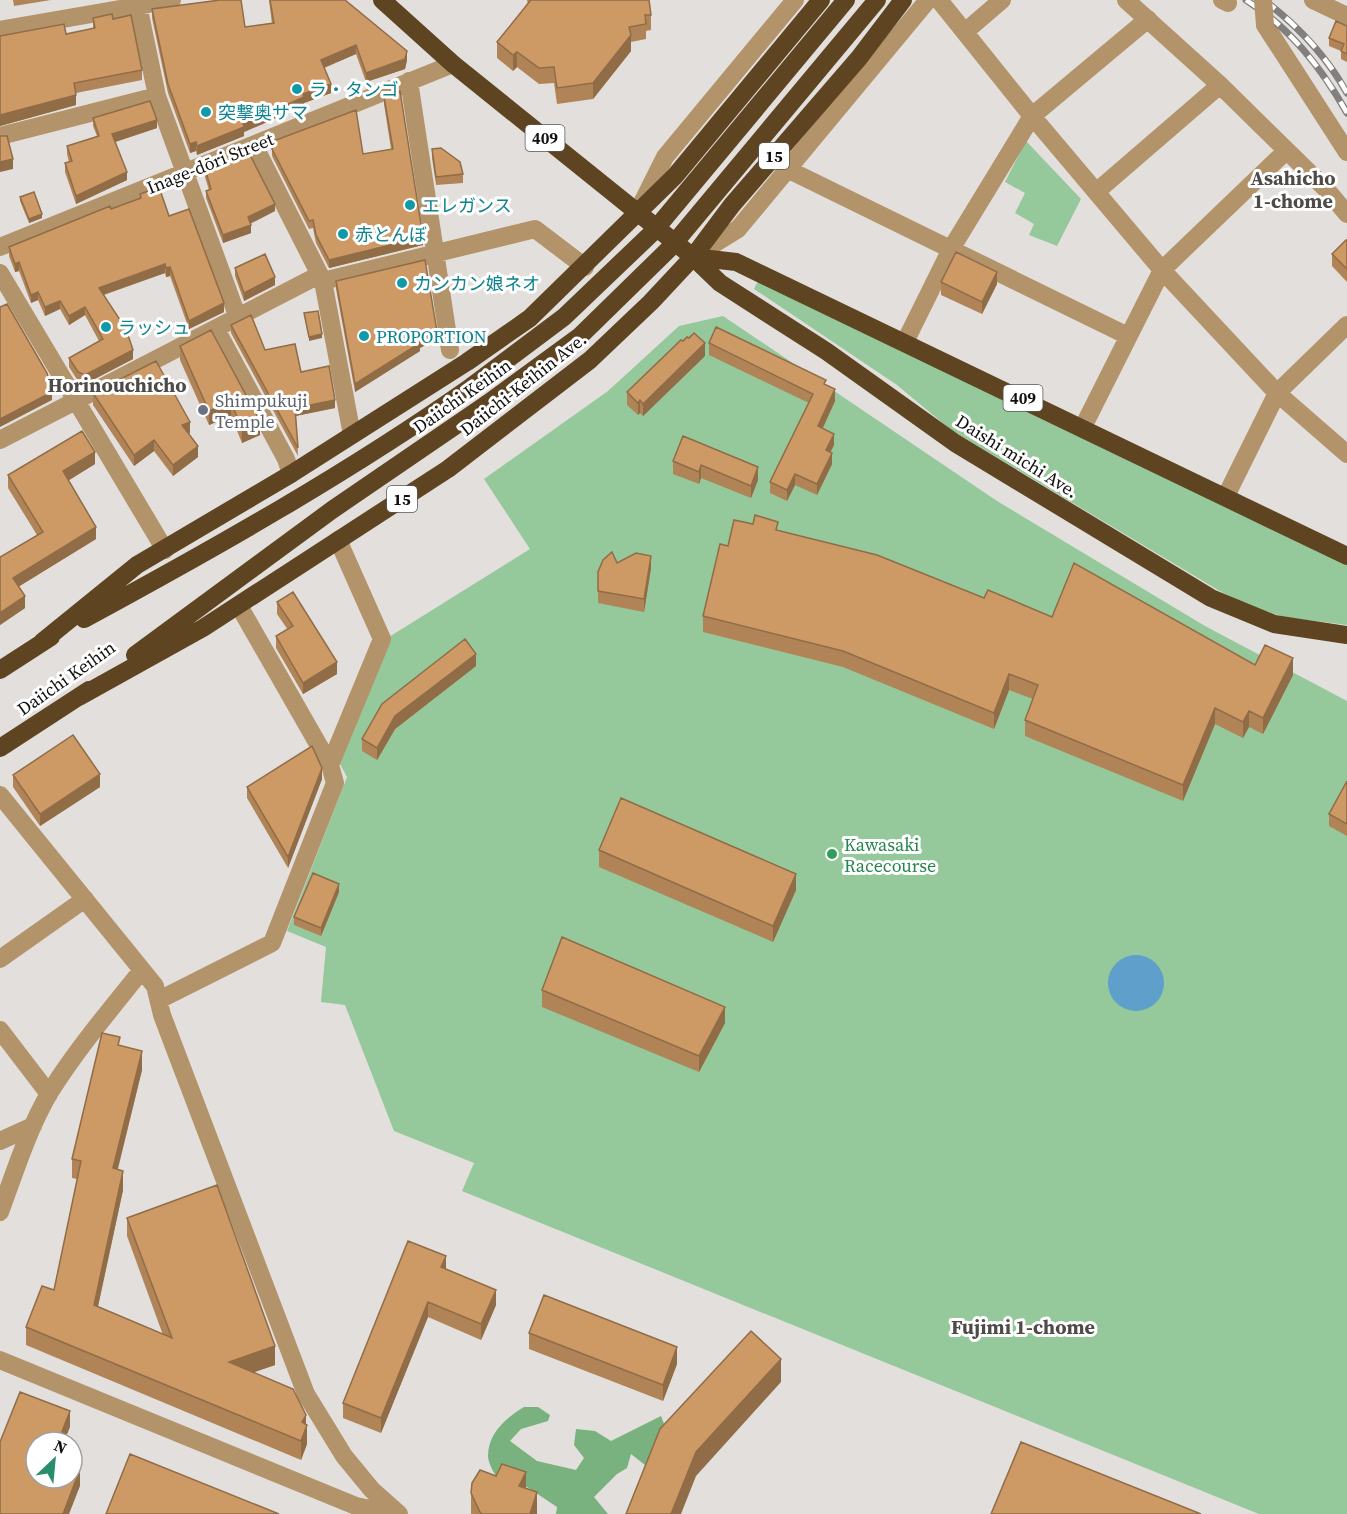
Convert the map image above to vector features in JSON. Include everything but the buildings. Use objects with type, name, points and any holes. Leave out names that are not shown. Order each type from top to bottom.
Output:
[{"type":"highway","name":"Daishi michi Ave.","points":[[382,0],[453,64],[693,257],[720,283],[826,351],[955,443],[1211,598],[1274,624],[1347,635]]},
{"type":"highway","points":[[42,642],[137,565],[291,474],[467,362],[530,318],[585,267],[706,140],[821,0]]},
{"type":"highway","name":"Daiichi Keihin","points":[[0,670],[42,642],[157,579],[314,487],[472,386],[564,317],[653,232],[846,0]]},
{"type":"highway","name":"Daiichi Keihin","points":[[0,748],[79,697],[332,510],[487,404],[580,336],[671,247],[877,0]]},
{"type":"highway","name":"Daiichi-Keihin Ave.","points":[[79,697],[239,606],[448,469],[519,417],[590,360],[651,302],[693,257],[732,205],[859,58],[903,0]]},
{"type":"highway","name":"409","points":[[693,257],[736,262],[1347,556]]},
{"type":"street","points":[[0,30],[172,0]]},
{"type":"street","points":[[637,213],[665,157],[795,0]]},
{"type":"street","points":[[693,257],[738,229],[928,0]]},
{"type":"street","points":[[939,0],[1032,116],[1162,270],[1277,393],[1347,454]]},
{"type":"street","points":[[966,31],[1002,0]]},
{"type":"street","points":[[1126,0],[1220,85],[1326,189],[1347,214]]},
{"type":"street","points":[[1263,0],[1265,25],[1347,152]]},
{"type":"street","points":[[1313,0],[1347,16]]},
{"type":"street","points":[[138,5],[157,96],[238,318]]},
{"type":"street","points":[[905,342],[951,249],[1032,116],[1148,19]]},
{"type":"street","name":"Inage-dōri Street","points":[[0,247],[453,64]]},
{"type":"street","points":[[409,81],[450,350]]},
{"type":"street","points":[[1096,192],[1220,85]]},
{"type":"street","points":[[0,136],[157,96]]},
{"type":"street","points":[[254,145],[321,278],[352,435]]},
{"type":"street","points":[[1083,427],[1162,270],[1286,151]]},
{"type":"street","points":[[789,170],[1128,336]]},
{"type":"street","points":[[0,440],[216,328],[321,278],[434,256],[535,229],[585,267]]},
{"type":"street","points":[[0,273],[74,401],[165,550]]},
{"type":"street","points":[[1226,496],[1277,393],[1347,326]]},
{"type":"street","points":[[216,328],[286,459],[291,474]]},
{"type":"street","points":[[330,765],[382,639],[338,540]]},
{"type":"street","points":[[159,1000],[272,943],[335,783],[330,765],[239,606]]},
{"type":"street","points":[[0,795],[155,986],[162,1015],[306,1394],[344,1456],[395,1511]]},
{"type":"street","points":[[0,959],[85,899]]},
{"type":"street","points":[[0,1212],[33,1126],[49,1094],[80,1047],[142,970]]},
{"type":"street","points":[[0,1030],[49,1094]]},
{"type":"street","points":[[0,1141],[33,1126]]},
{"type":"street","points":[[0,1360],[356,1506],[395,1511]]},
{"type":"green space","points":[[1026,141],[1081,199],[1057,246],[1029,235],[1034,224],[1015,213],[1025,193],[1005,182]]},
{"type":"green space","points":[[759,279],[1347,565],[1347,625],[1284,617],[1248,606],[1218,590],[951,430],[897,385],[754,289]]},
{"type":"green space","name":"Kawasaki Racecourse","points":[[723,316],[997,501],[1205,626],[1347,701],[1347,1514],[1259,1514],[462,1191],[474,1163],[394,1131],[345,1005],[321,1002],[326,947],[287,931],[347,777],[338,760],[389,637],[530,549],[484,479],[608,391],[679,326]]},
{"type":"green space","points":[[524,1407],[538,1407],[550,1415],[548,1421],[521,1429],[510,1441],[537,1461],[576,1470],[584,1458],[574,1445],[576,1429],[595,1431],[611,1441],[661,1416],[668,1434],[654,1459],[645,1465],[631,1454],[627,1468],[617,1474],[594,1497],[608,1514],[556,1514],[557,1507],[524,1485],[500,1483],[489,1463],[489,1448],[495,1433],[505,1421]]},
{"type":"water","points":[[1136,955],[1156,963],[1164,983],[1156,1003],[1136,1011],[1116,1003],[1108,983],[1116,963]]},
{"type":"railway","points":[[1246,0],[1277,23],[1303,50],[1315,64],[1347,113]]},
{"type":"railway","points":[[1264,0],[1310,42],[1330,66],[1347,93]]},
{"type":"place","name":"ラ・タンゴ","points":[[297,89]]},
{"type":"place","name":"突撃奥サマ","points":[[206,112]]},
{"type":"place","name":"エレガンス","points":[[410,205]]},
{"type":"place","name":"赤とんぼ","points":[[343,234]]},
{"type":"place","name":"カンカン娘ネオ","points":[[402,283]]},
{"type":"place","name":"ラッシュ","points":[[106,327]]},
{"type":"place","name":"PROPORTION","points":[[364,336]]},
{"type":"place","name":"Shimpukuji Temple","points":[[203,410]]},
{"type":"place","name":"Kawasaki Racecourse","points":[[832,854]]},
{"type":"district","name":"Asahicho 1-chome","points":[[1293,190]]},
{"type":"district","name":"Horinouchicho","points":[[117,385]]},
{"type":"district","name":"Fujimi 1-chome","points":[[1023,1327]]}]
